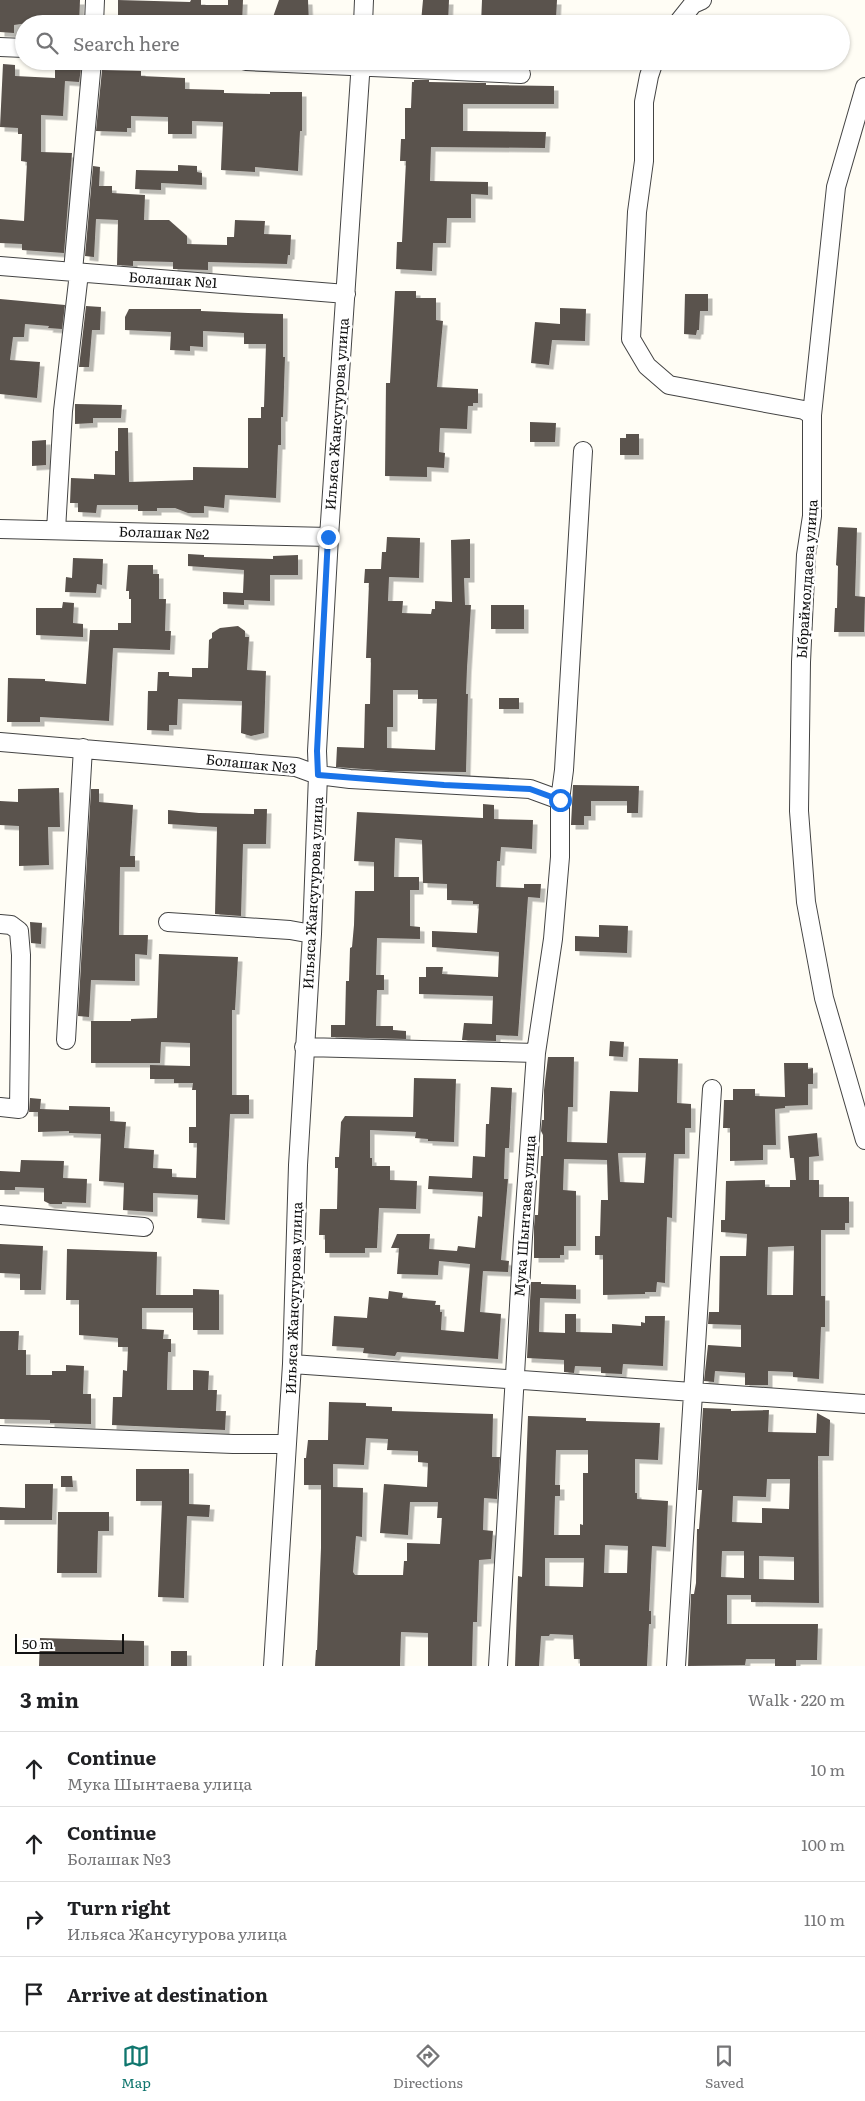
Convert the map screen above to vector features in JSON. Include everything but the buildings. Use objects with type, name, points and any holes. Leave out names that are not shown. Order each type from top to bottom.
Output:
[{"type":"street","points":[[94,15],[95,0]]},
{"type":"street","points":[[363,15],[364,0]]},
{"type":"street","points":[[684,15],[693,4],[702,0]]},
{"type":"street","points":[[0,47],[15,48]]},
{"type":"street","points":[[56,530],[58,470],[76,272],[91,70]]},
{"type":"street","name":"Ильяса Жансугурова улица","points":[[273,1666],[292,1364],[298,1165],[312,934],[318,775],[317,751],[328,537],[361,70]]},
{"type":"street","points":[[463,70],[521,74]]},
{"type":"street","points":[[651,70],[644,102],[644,161],[637,212],[631,339],[647,366],[669,385],[804,410],[812,415]]},
{"type":"street","name":"Ыбраймолдаева улица","points":[[865,87],[836,187],[812,415],[812,516],[806,555],[801,662],[799,810],[806,902],[824,998],[865,1140]]},
{"type":"street","name":"Болашак №1","points":[[0,266],[346,294]]},
{"type":"street","name":"Мука Шынтаева улица","points":[[498,1666],[523,1237],[536,1053],[553,939],[560,857],[560,800],[564,770],[583,451]]},
{"type":"street","name":"Болашак №2","points":[[0,529],[328,537]]},
{"type":"street","name":"Болашак №3","points":[[0,742],[296,767],[318,775],[530,789],[560,800]]},
{"type":"street","points":[[66,1040],[84,748]]},
{"type":"street","points":[[168,922],[290,930],[312,934]]},
{"type":"street","points":[[0,924],[11,925],[19,931],[21,955],[19,1108],[0,1107]]},
{"type":"street","points":[[304,1047],[536,1053]]},
{"type":"street","points":[[676,1666],[712,1088]]},
{"type":"street","points":[[0,1215],[144,1227]]},
{"type":"street","points":[[292,1364],[865,1404]]},
{"type":"street","points":[[0,1435],[233,1444],[288,1444]]},
{"type":"route","points":[[328,537],[317,751],[318,775],[444,785],[530,789],[560,800]]}]
